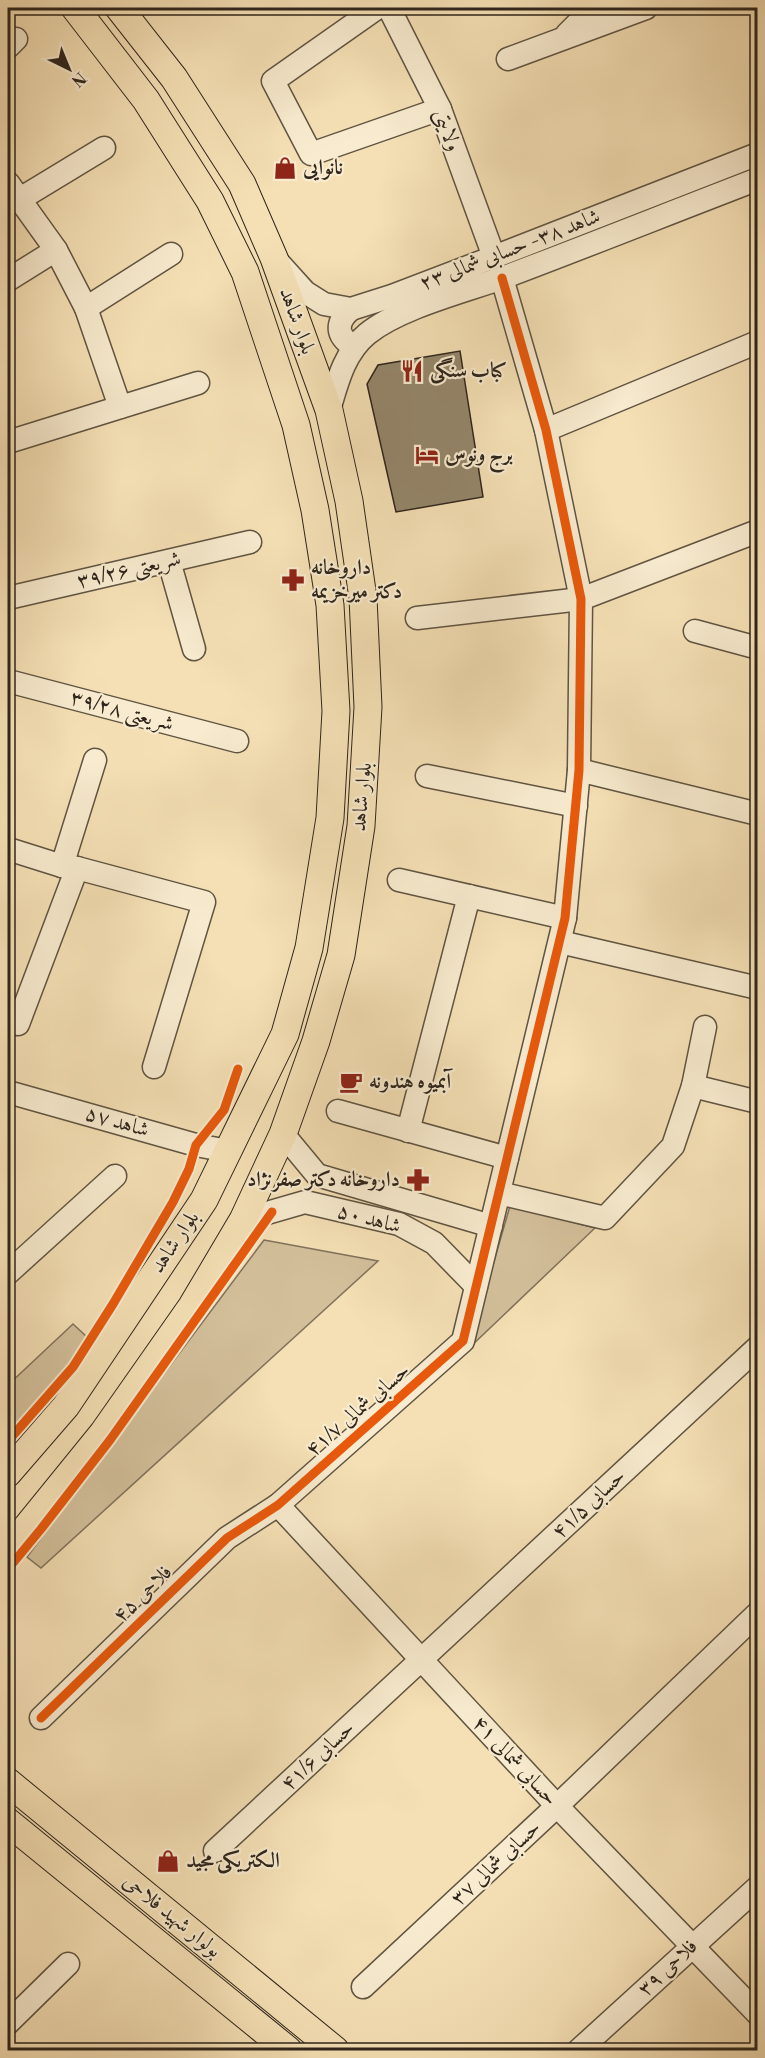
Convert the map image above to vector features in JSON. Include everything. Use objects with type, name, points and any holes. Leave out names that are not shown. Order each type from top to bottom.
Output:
[{"type":"main road","name":"بلوار شاهد","points":[[8,1473],[66,1406],[204,1200],[285,1034],[309,948],[330,818],[336,711],[330,605],[315,510],[296,425],[245,272],[210,201],[146,100],[75,8]]},
{"type":"main road","name":"بلوار شاهد","points":[[8,1550],[103,1433],[192,1306],[243,1220],[283,1134],[316,1041],[341,955],[363,803],[368,707],[363,598],[349,501],[329,410],[274,258],[242,183],[174,78],[119,8]]},
{"type":"main road","name":"بولوار شهید فلاحی","points":[[8,1782],[335,2050]]},
{"type":"main road","name":"بولوار شهید فلاحی","points":[[8,1822],[288,2050]]},
{"type":"street","points":[[377,8],[273,81],[311,154],[440,109]]},
{"type":"street","name":"ولایتی","points":[[389,8],[440,109],[498,267],[546,430],[580,599],[579,770],[565,918],[463,1341]]},
{"type":"street","points":[[562,39],[593,8]]},
{"type":"street","points":[[508,59],[646,8]]},
{"type":"street","points":[[104,148],[14,191],[57,250],[86,308],[120,407]]},
{"type":"street","name":"شاهد ۳۸- حسابی شمالی ۲۳","points":[[329,410],[339,374],[354,347],[368,334],[399,315],[498,267],[758,154]]},
{"type":"street","name":"شاهد ۳۸- حسابی شمالی ۲۳","points":[[274,258],[305,292],[324,304],[351,309],[498,267],[758,179]]},
{"type":"street","points":[[8,280],[57,250]]},
{"type":"street","points":[[86,308],[171,254]]},
{"type":"street","points":[[351,309],[342,317],[339,329],[344,340],[354,347]]},
{"type":"street","points":[[546,430],[758,342]]},
{"type":"street","points":[[8,442],[198,383]]},
{"type":"street","points":[[417,618],[580,599],[758,531]]},
{"type":"street","name":"شریعتی ۳۹/۲۶","points":[[8,598],[250,542]]},
{"type":"street","points":[[169,561],[194,649]]},
{"type":"street","points":[[694,631],[758,648]]},
{"type":"street","name":"شریعتی ۳۹/۲۸","points":[[8,681],[237,741]]},
{"type":"street","points":[[18,1024],[70,867],[95,760]]},
{"type":"street","points":[[579,770],[758,814]]},
{"type":"street","points":[[427,776],[576,806]]},
{"type":"street","points":[[8,849],[204,903],[154,1067]]},
{"type":"street","points":[[399,880],[565,918]]},
{"type":"street","points":[[408,1131],[469,896]]},
{"type":"street","points":[[560,942],[758,988]]},
{"type":"street","points":[[499,1193],[605,1218],[673,1146],[693,1086],[705,1027]]},
{"type":"street","points":[[693,1086],[758,1102]]},
{"type":"street","name":"شاهد ۵۷","points":[[8,1092],[196,1145],[228,1151]]},
{"type":"street","points":[[338,1111],[507,1158]]},
{"type":"street","points":[[283,1134],[317,1175],[305,1190],[305,1203]]},
{"type":"street","name":"شاهد ۵۰","points":[[317,1175],[491,1226]]},
{"type":"street","points":[[8,1273],[115,1176]]},
{"type":"street","name":"شاهد ۵۰","points":[[243,1220],[305,1203],[399,1224],[434,1243],[476,1286]]},
{"type":"street","name":"حسابی شمالی ۴۱/۷","points":[[278,1505],[463,1341]]},
{"type":"street","name":"حسابی ۴۱/۵","points":[[421,1661],[758,1347]]},
{"type":"street","name":"حسابی شمالی ۴۱","points":[[278,1505],[557,1806],[758,2014]]},
{"type":"street","name":"فلاحی ۴۵","points":[[41,1718],[227,1538],[278,1505]]},
{"type":"street","name":"حسابی شمالی ۳۷","points":[[363,1987],[557,1806],[758,1612]]},
{"type":"street","name":"حسابی ۴۱/۶","points":[[215,1851],[421,1661]]},
{"type":"street","name":"فلاحی ۳۹","points":[[579,2050],[758,1887]]},
{"type":"street","points":[[8,2023],[68,1965]]},
{"type":"shaded area","points":[[510,1206],[595,1228],[469,1348]]},
{"type":"shaded area","points":[[264,1240],[378,1261],[41,1568],[27,1557]]},
{"type":"shaded area","points":[[73,1324],[101,1350],[8,1453],[8,1385]]},
{"type":"building","name":"برج ونوس","points":[[460,351],[483,497],[396,512],[367,384],[378,365]]},
{"type":"cycle path","points":[[41,1718],[227,1538],[278,1505],[463,1341],[565,918],[579,770],[581,599],[546,430],[502,278]]},
{"type":"cycle path","points":[[8,1441],[73,1367],[113,1304],[173,1202],[189,1169],[196,1145],[224,1110],[238,1069]]},
{"type":"cycle path","points":[[8,1569],[110,1440],[272,1212]]},
{"type":"place","name":"نانوایی","points":[[285,168]]},
{"type":"place","name":"کباب سنگی","points":[[412,371]]},
{"type":"place","name":"برج ونوس","points":[[427,455]]},
{"type":"place","name":"داروخانه دکتر میرخزیمه","points":[[293,580]]},
{"type":"place","name":"آبمیوه هندونه","points":[[351,1082]]},
{"type":"place","name":"داروخانه دکتر صفرنژاد","points":[[418,1180]]},
{"type":"place","name":"الکتریکی مجید","points":[[168,1861]]}]
